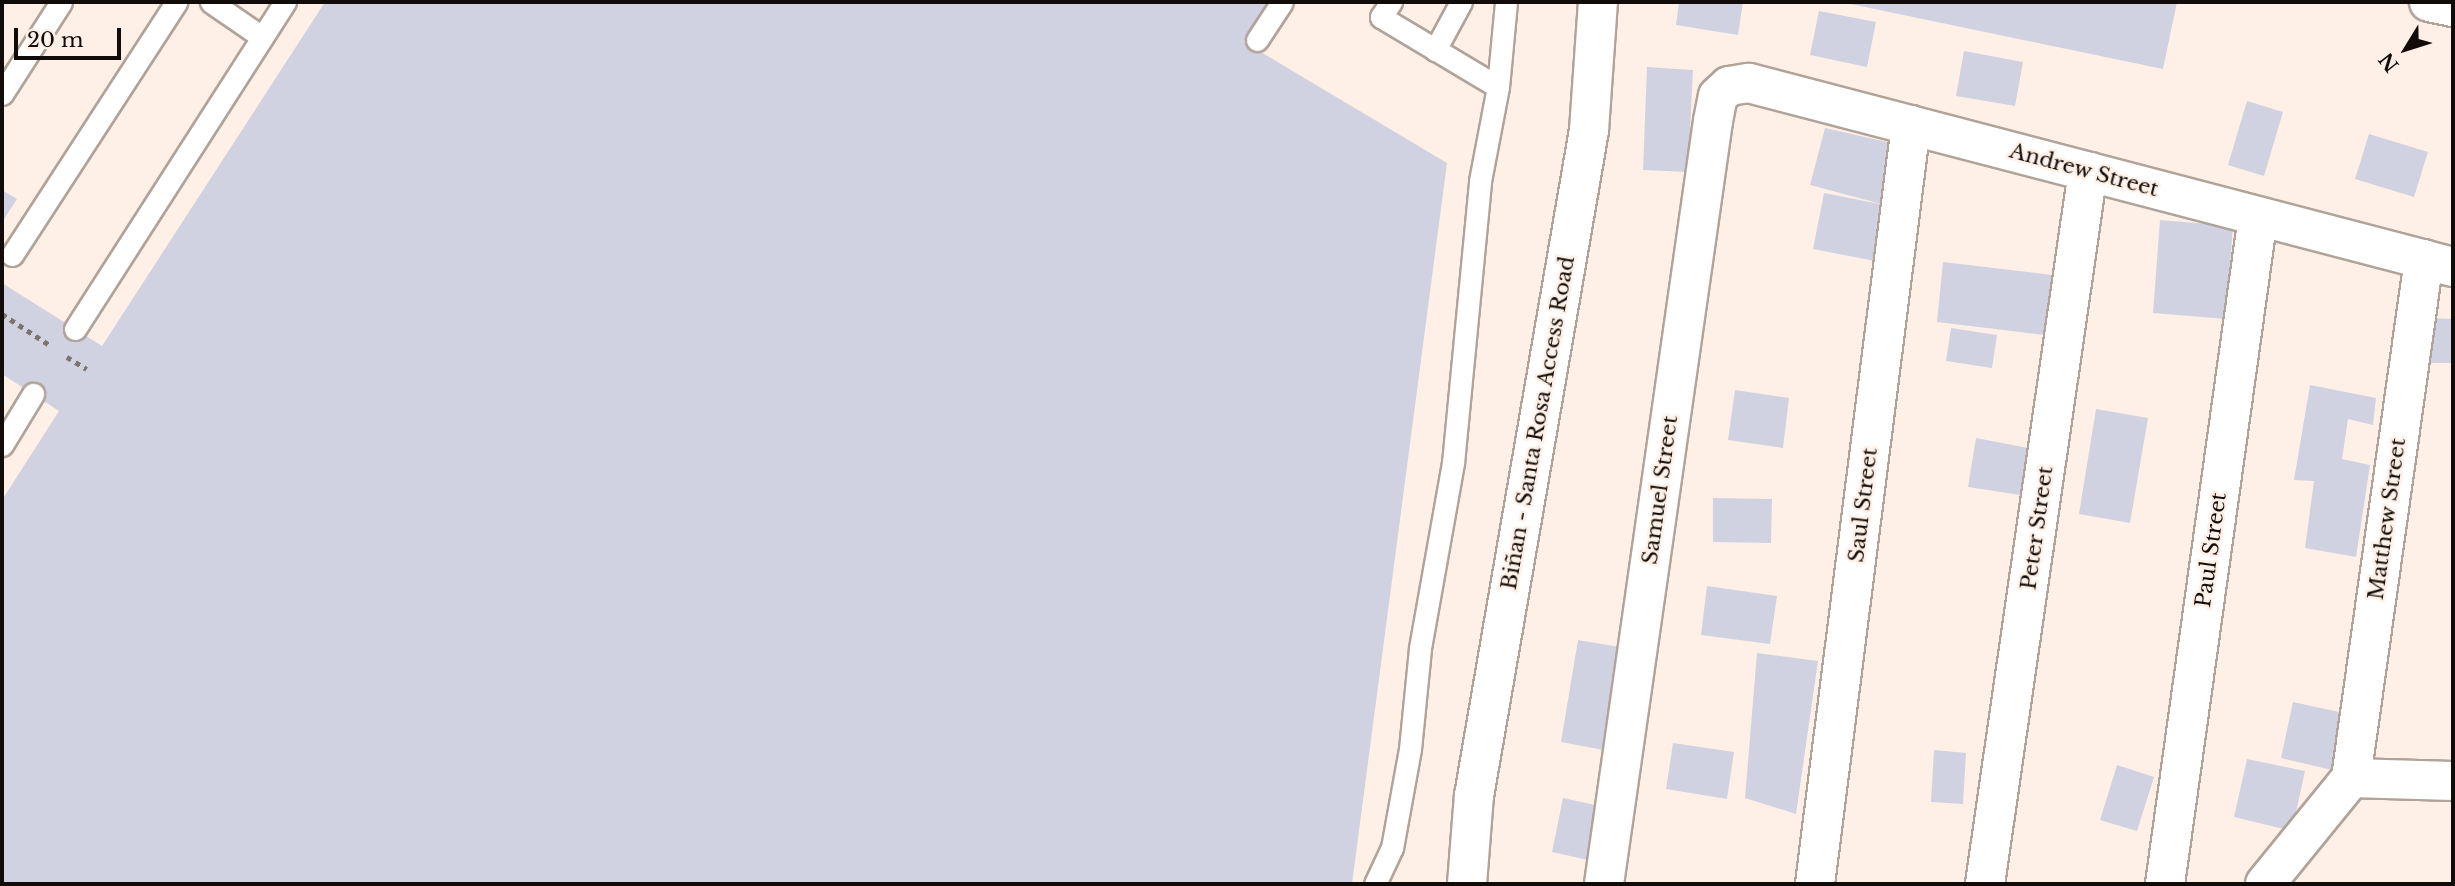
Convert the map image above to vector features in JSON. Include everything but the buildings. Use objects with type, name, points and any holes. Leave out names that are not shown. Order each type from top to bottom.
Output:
[{"type":"street","name":"Biñan - Santa Rosa Access Road","points":[[1467,884],[1469,843],[1589,130],[1598,2]]},
{"type":"street","points":[[2429,2],[2453,8]]},
{"type":"street","name":"Andrew Street","points":[[1718,96],[1729,86],[1749,83],[2439,263]]},
{"type":"street","name":"Samuel Street","points":[[1604,884],[1718,96]]},
{"type":"street","name":"Saul Street","points":[[1815,884],[1912,125]]},
{"type":"street","name":"Peter Street","points":[[1985,884],[2088,171]]},
{"type":"street","name":"Paul Street","points":[[2165,884],[2258,216]]},
{"type":"street","name":"Matthew Street","points":[[2351,779],[2439,263]]},
{"type":"street","points":[[2265,884],[2351,779],[2453,781]]},
{"type":"street","name":"Biñan - Santa Rosa Access Road","points":[[1444,884],[1469,843]]},
{"type":"lane","points":[[2,94],[61,2]]},
{"type":"lane","points":[[12,255],[176,2]]},
{"type":"lane","points":[[211,2],[262,37]]},
{"type":"lane","points":[[75,330],[285,2]]},
{"type":"lane","points":[[1257,40],[1282,2]]},
{"type":"lane","points":[[1435,50],[1461,2]]},
{"type":"lane","points":[[1375,884],[1392,848],[1410,750],[1420,648],[1453,463],[1480,181],[1498,86],[1506,2]]},
{"type":"lane","points":[[1386,9],[1435,50],[1498,86]]},
{"type":"lane","points":[[3,441],[33,394]]},
{"type":"path","points":[[2,314],[87,369]]}]
